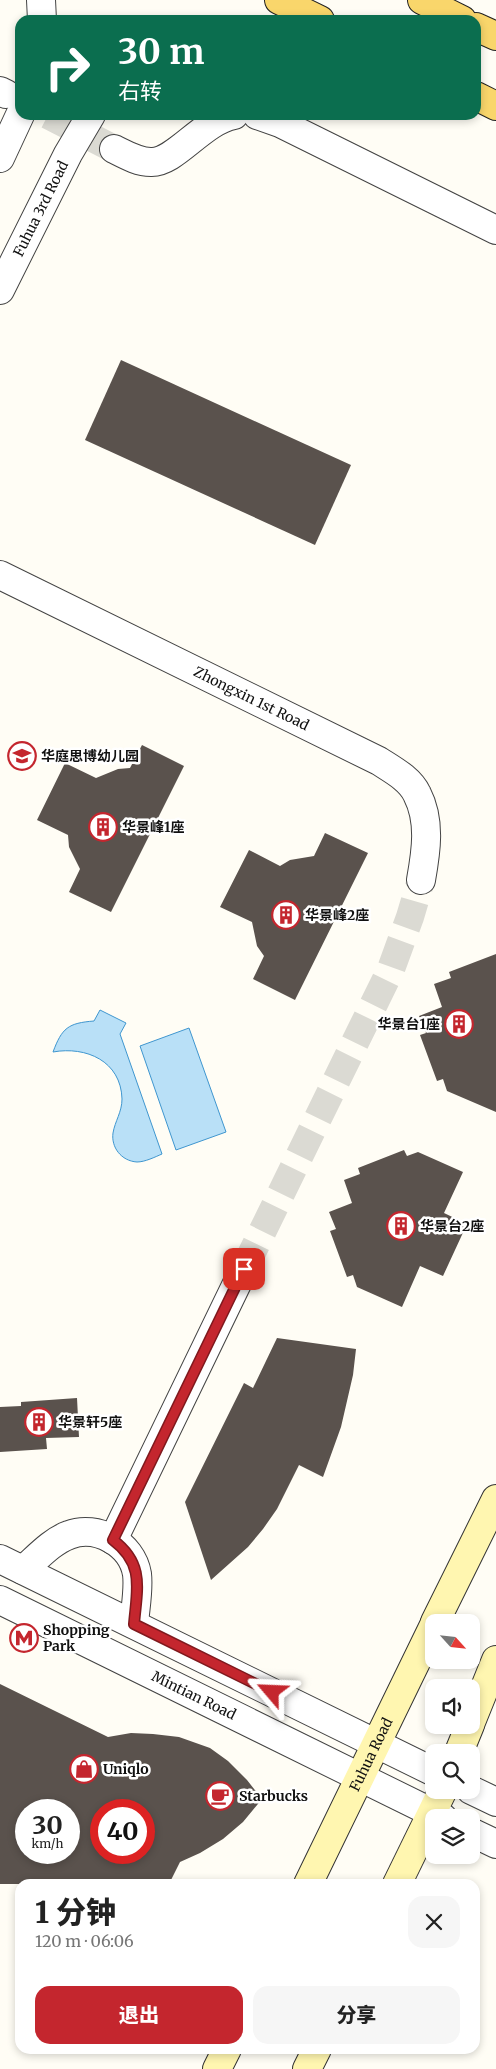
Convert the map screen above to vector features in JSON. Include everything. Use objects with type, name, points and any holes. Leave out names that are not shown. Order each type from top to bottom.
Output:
[{"type":"main road","points":[[279,0],[310,15]]},
{"type":"main road","points":[[422,0],[452,15]]},
{"type":"main road","points":[[481,29],[496,36]]},
{"type":"main road","points":[[481,98],[496,106]]},
{"type":"main road","name":"Fuhua Road","points":[[439,1614],[496,1499]]},
{"type":"main road","name":"Fuhua Road","points":[[310,1879],[425,1643]]},
{"type":"main road","points":[[480,1700],[496,1660]]},
{"type":"main road","points":[[400,1879],[439,1807]]},
{"type":"main road","points":[[217,2069],[224,2054]]},
{"type":"main road","points":[[307,2069],[314,2054]]},
{"type":"street","points":[[40,0],[42,15]]},
{"type":"street","points":[[0,158],[10,108]]},
{"type":"street","name":"Fuhua 3rd Road","points":[[0,290],[68,154],[88,120]]},
{"type":"street","points":[[114,149],[140,160],[160,161],[169,157],[213,123],[221,120]]},
{"type":"street","points":[[272,120],[496,230]]},
{"type":"street","name":"Zhongxin 1st Road","points":[[0,575],[379,761],[401,775],[417,794],[424,817],[426,846],[422,880]]},
{"type":"street","points":[[113,1540],[244,1269]]},
{"type":"street","points":[[11,1564],[70,1534],[94,1533],[113,1540],[122,1547],[134,1565],[137,1583],[134,1624]]},
{"type":"street","points":[[11,1564],[425,1768]]},
{"type":"street","name":"Mintian Road","points":[[0,1600],[360,1777],[439,1807]]},
{"type":"street","points":[[480,1794],[496,1802]]},
{"type":"street","points":[[480,1836],[496,1844]]},
{"type":"water","points":[[100,1010],[126,1023],[120,1034],[162,1154],[147,1160],[131,1161],[122,1156],[115,1148],[113,1133],[122,1099],[120,1086],[108,1066],[100,1059],[78,1051],[53,1052],[60,1037],[67,1028],[78,1023],[94,1021]]},
{"type":"water","points":[[189,1028],[226,1132],[176,1150],[140,1046]]},
{"type":"building","points":[[121,360],[351,465],[315,545],[85,440]]},
{"type":"building","name":"华景峰1座","points":[[142,745],[184,766],[111,912],[69,892],[80,869],[69,847],[68,835],[37,820],[65,763],[96,778],[118,769],[130,768]]},
{"type":"building","name":"华景峰2座","points":[[325,833],[368,853],[295,1000],[253,979],[264,956],[257,946],[252,922],[220,907],[249,850],[280,866],[290,860],[314,856]]},
{"type":"building","name":"华景台1座","points":[[496,954],[496,1112],[447,1091],[443,1079],[437,1081],[420,1035],[426,1033],[419,1016],[442,1007],[434,984],[451,978],[449,972]]},
{"type":"building","name":"华景台2座","points":[[404,1150],[407,1156],[418,1152],[463,1172],[444,1213],[467,1224],[443,1276],[420,1266],[402,1307],[357,1287],[353,1275],[347,1277],[330,1231],[336,1229],[329,1212],[352,1203],[344,1180],[360,1174],[358,1168]]},
{"type":"building","points":[[277,1338],[356,1349],[353,1375],[341,1427],[323,1477],[299,1465],[277,1509],[263,1529],[248,1547],[211,1580],[185,1502],[244,1383],[253,1388]]},
{"type":"building","name":"华景轩5座","points":[[77,1398],[79,1437],[46,1438],[47,1449],[0,1452],[0,1407],[21,1406],[21,1402]]},
{"type":"building","points":[[0,1684],[108,1737],[131,1733],[153,1734],[179,1737],[210,1748],[228,1761],[262,1799],[243,1822],[223,1839],[180,1862],[172,1879],[15,1879],[15,1884],[0,1884]]},
{"type":"tunnel","points":[[58,120],[114,149]]},
{"type":"tunnel","points":[[244,1269],[391,969],[421,880]]},
{"type":"place","name":"华庭思博幼儿园","points":[[22,756]]},
{"type":"place","name":"华景峰1座","points":[[103,827]]},
{"type":"place","name":"华景峰2座","points":[[286,915]]},
{"type":"place","name":"华景台1座","points":[[459,1024]]},
{"type":"place","name":"华景台2座","points":[[401,1226]]},
{"type":"place","name":"华景轩5座","points":[[39,1422]]},
{"type":"place","name":"Shopping Park","points":[[24,1638]]},
{"type":"place","name":"Uniqlo","points":[[84,1769]]},
{"type":"place","name":"Starbucks","points":[[220,1796]]},
{"type":"route","points":[[244,1269],[113,1540],[130,1557],[137,1575],[134,1624],[272,1692]]}]
